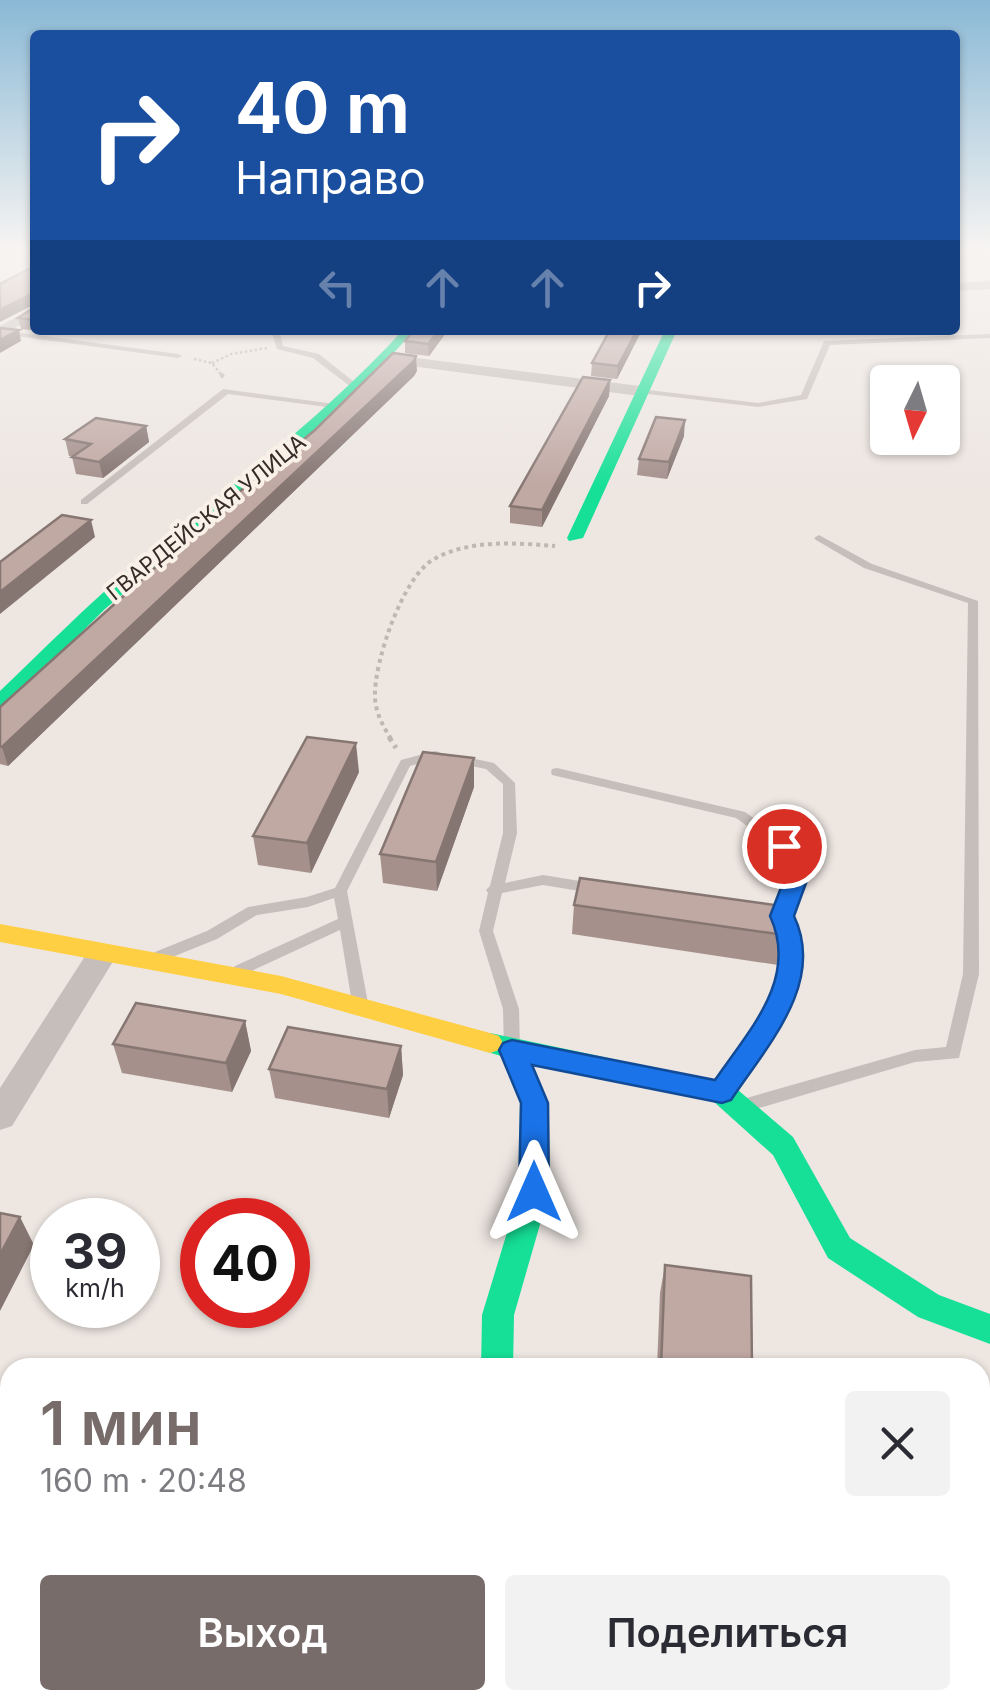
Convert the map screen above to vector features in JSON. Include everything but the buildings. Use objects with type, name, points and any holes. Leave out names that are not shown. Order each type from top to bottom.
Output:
[{"type":"street","name":"ГВАРДЕЙСКАЯ УЛИЦА","points":[[0,702],[100,604],[295,447],[404,335]]},
{"type":"street","points":[[575,538],[668,335]]},
{"type":"street","points":[[384,359],[640,391]]},
{"type":"street","points":[[0,933],[102,955],[228,974],[360,1004],[512,1050],[730,1100],[783,1146],[839,1248],[929,1306],[990,1329]]},
{"type":"street","points":[[0,1116],[102,955]]},
{"type":"street","points":[[497,1358],[498,1315],[534,1192],[534,1103],[512,1050]]},
{"type":"lane","points":[[0,332],[178,356]]},
{"type":"lane","points":[[276,335],[280,347],[316,356],[354,385]]},
{"type":"lane","points":[[640,391],[758,405],[804,397],[828,343],[990,336]]},
{"type":"lane","points":[[84,502],[226,391],[335,406]]},
{"type":"lane","points":[[730,1100],[914,1056],[953,1053],[971,974],[973,600],[868,566],[818,538]]},
{"type":"lane","points":[[360,1004],[340,891],[405,764],[430,754],[490,766],[508,782],[510,833],[486,931],[511,1009],[512,1050]]},
{"type":"lane","points":[[557,772],[740,815],[784,846],[798,872],[782,916],[794,941],[784,999],[730,1100]]},
{"type":"lane","points":[[493,890],[544,880],[613,890]]},
{"type":"lane","points":[[145,961],[212,935],[253,911],[308,902],[340,891]]},
{"type":"lane","points":[[750,910],[782,916]]},
{"type":"lane","points":[[228,974],[344,922]]},
{"type":"path","points":[[212,363],[231,354],[280,347]]},
{"type":"path","points":[[178,356],[212,363],[222,371],[226,391]]},
{"type":"path","points":[[405,764],[377,716],[375,690],[412,580],[430,560],[488,541],[555,546],[575,538]]},
{"type":"traffic: fast","points":[[0,702],[99,605],[299,440],[405,335]]},
{"type":"traffic: fast","points":[[575,538],[669,335]]},
{"type":"traffic: fast","points":[[490,1043],[721,1092],[783,1146],[839,1248],[929,1306],[990,1329]]},
{"type":"traffic: fast","points":[[497,1358],[498,1315],[534,1193],[534,1103],[512,1050]]},
{"type":"traffic: slow","points":[[0,933],[281,985],[490,1043]]},
{"type":"route","points":[[534,1192],[534,1103],[512,1050],[722,1092],[784,999],[794,941],[782,916],[798,872],[784,846]]}]
